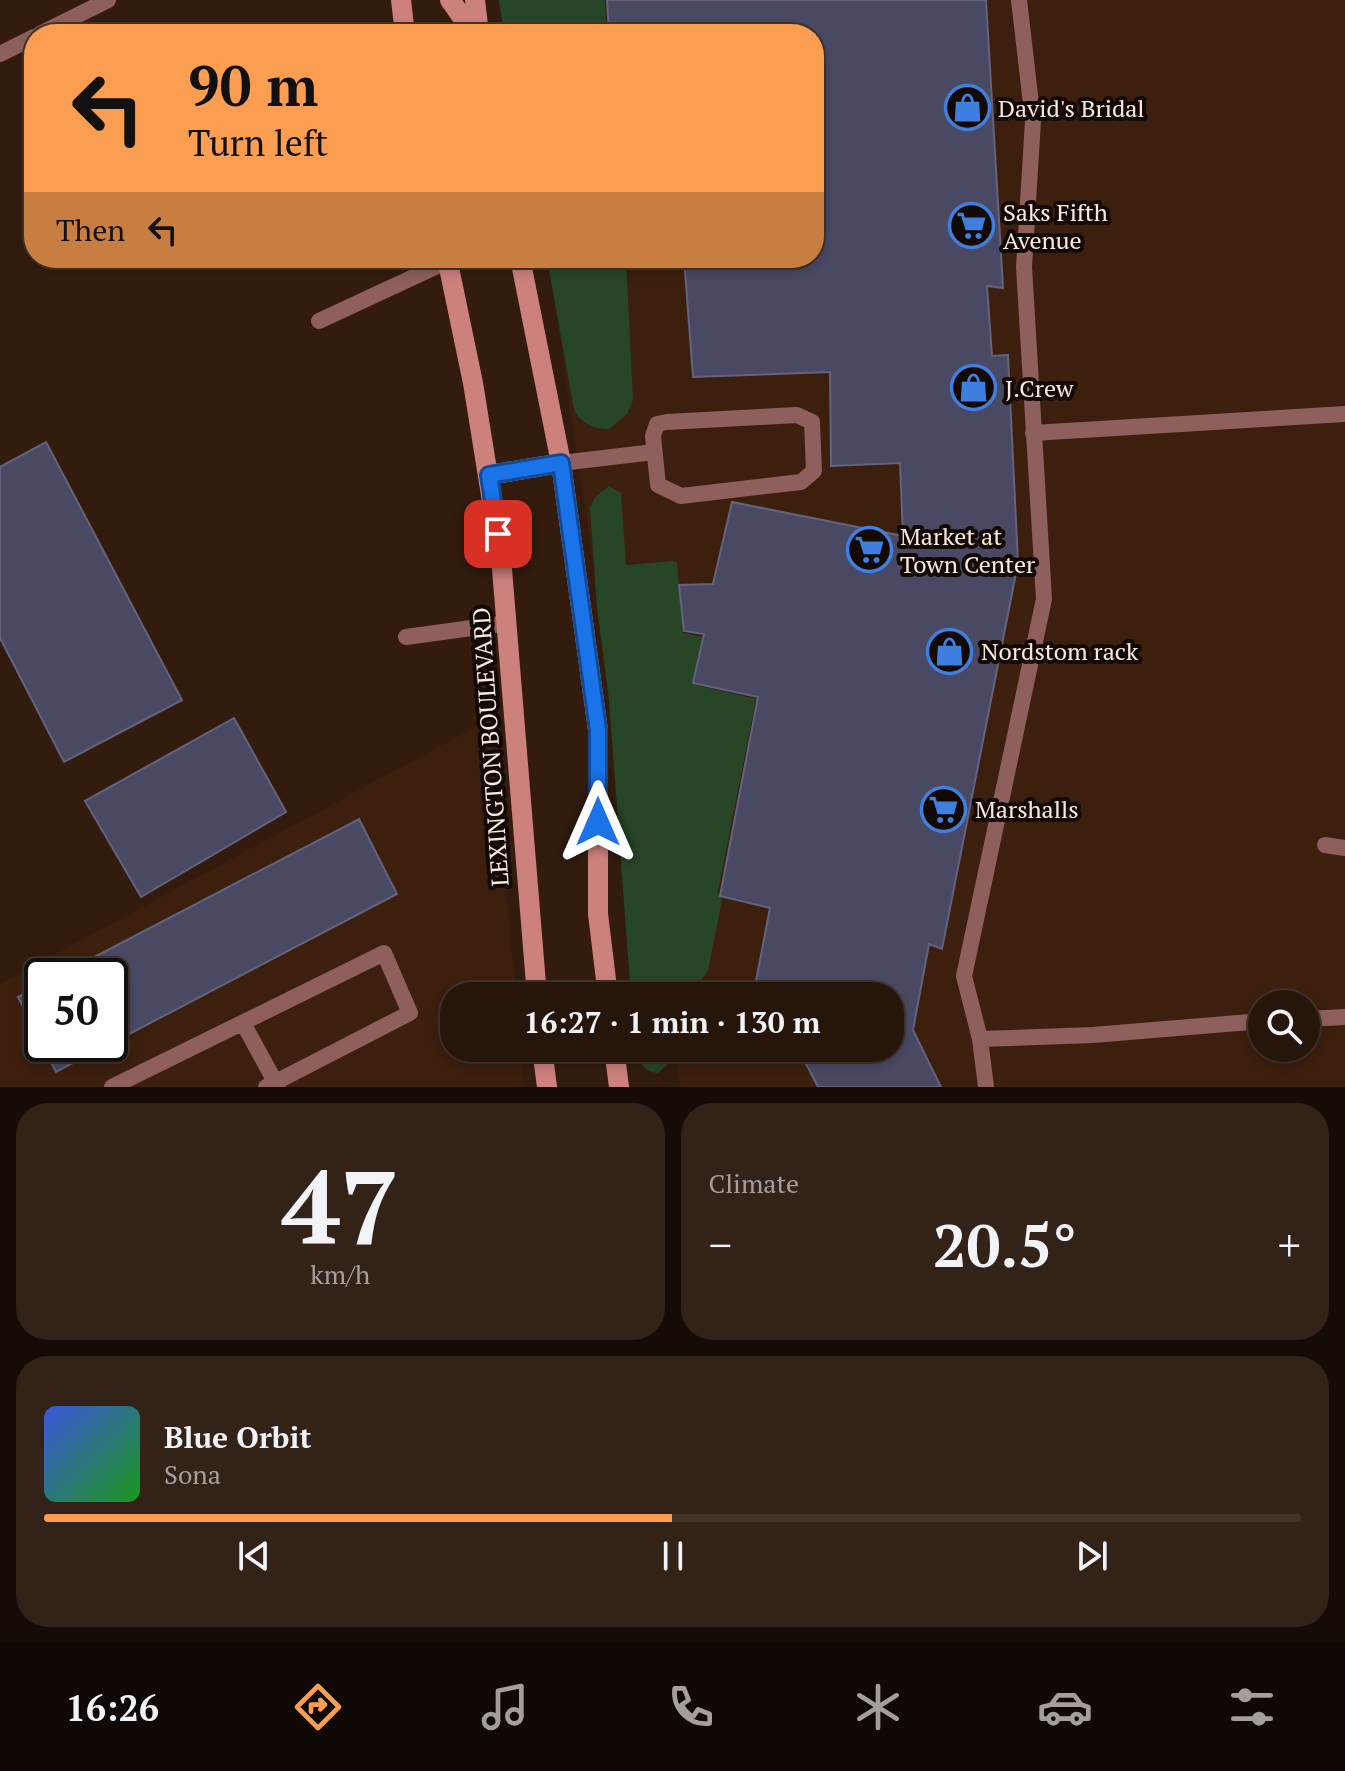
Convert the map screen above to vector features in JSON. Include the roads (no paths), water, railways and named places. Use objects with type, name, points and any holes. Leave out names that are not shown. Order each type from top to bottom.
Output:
[{"type":"main road","points":[[401,0],[404,24]]},
{"type":"main road","points":[[450,0],[469,24]]},
{"type":"main road","points":[[475,0],[476,24]]},
{"type":"main road","name":"LEXINGTON BOULEVARD","points":[[450,268],[489,475],[508,623],[518,786],[536,982]]},
{"type":"main road","points":[[522,268],[561,463],[598,730],[598,914],[606,982]]},
{"type":"main road","points":[[489,475],[561,463]]},
{"type":"main road","points":[[544,1062],[547,1087]]},
{"type":"main road","points":[[616,1062],[619,1087]]},
{"type":"lane","points":[[60,24],[108,0]]},
{"type":"lane","points":[[986,1087],[980,1039],[964,976],[1044,599],[1024,267],[1033,121],[1019,0]]},
{"type":"lane","points":[[0,54],[24,42]]},
{"type":"lane","points":[[319,321],[429,268]]},
{"type":"lane","points":[[1033,433],[1345,414]]},
{"type":"lane","points":[[797,415],[812,422],[814,471],[801,482],[681,496],[658,485],[654,452],[653,436],[657,424],[797,415]]},
{"type":"lane","points":[[561,463],[654,452]]},
{"type":"lane","points":[[406,637],[508,623]]},
{"type":"lane","points":[[1325,845],[1345,848]]},
{"type":"lane","points":[[112,1087],[384,953],[410,1013],[273,1085],[243,1023]]},
{"type":"lane","points":[[1320,1018],[1345,1017]]},
{"type":"lane","points":[[980,1039],[1093,1035],[1248,1022]]},
{"type":"place","name":"David's Bridal","points":[[967,108]]},
{"type":"place","name":"Saks Fifth Avenue","points":[[972,226]]},
{"type":"place","name":"J.Crew","points":[[974,388]]},
{"type":"place","name":"Market at Town Center","points":[[869,550]]},
{"type":"place","name":"Nordstom rack","points":[[950,651]]},
{"type":"place","name":"Marshalls","points":[[944,809]]}]
